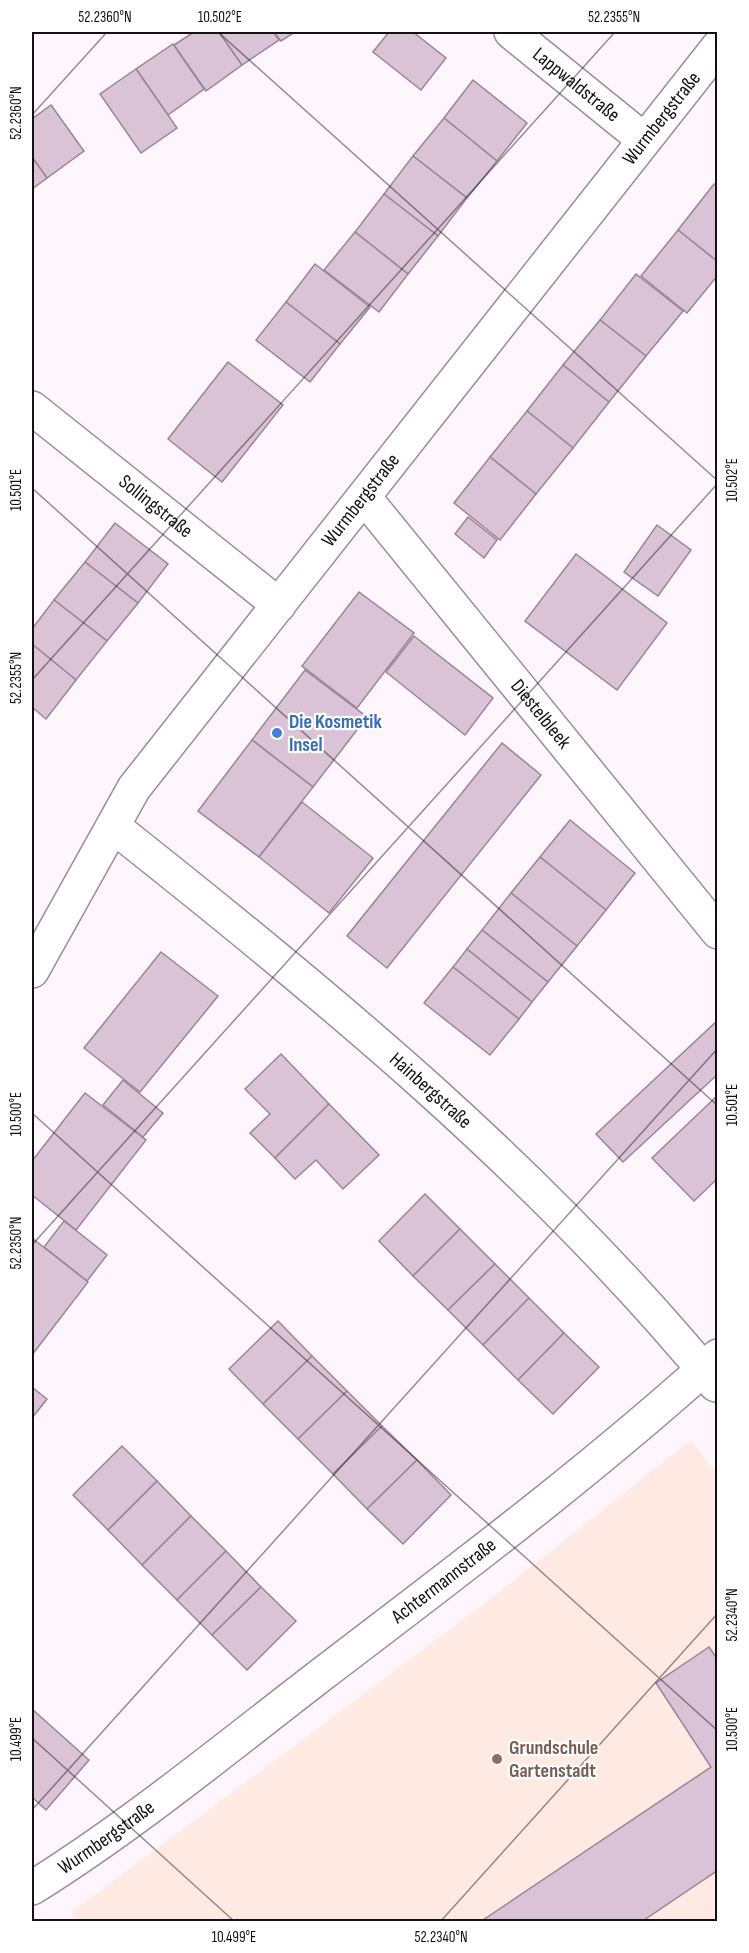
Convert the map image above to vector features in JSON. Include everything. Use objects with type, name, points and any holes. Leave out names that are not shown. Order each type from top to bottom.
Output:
[{"type":"street","name":"Lappwaldstraße","points":[[511,32],[643,139]]},
{"type":"street","name":"Wurmbergstraße","points":[[32,971],[134,788],[717,46]]},
{"type":"street","name":"Sollingstraße","points":[[32,408],[279,605]]},
{"type":"street","name":"Diestelbleek","points":[[364,497],[717,932]]},
{"type":"street","name":"Hainbergstraße","points":[[114,827],[276,955],[416,1077],[552,1205],[713,1371]]},
{"type":"street","name":"Achtermannstraße","points":[[180,1783],[713,1371]]},
{"type":"street","name":"Wurmbergstraße","points":[[32,1888],[180,1783]]},
{"type":"shaded area","name":"Grundschule Gartenstadt","points":[[691,1440],[717,1474],[717,1921],[74,1922],[71,1913],[483,1605]]},
{"type":"building","points":[[194,32],[219,32],[242,65],[206,91],[174,45]]},
{"type":"building","points":[[219,32],[273,32],[279,40],[242,65]]},
{"type":"building","points":[[274,32],[295,32],[281,41]]},
{"type":"building","points":[[389,32],[413,32],[446,58],[421,90],[373,52]]},
{"type":"building","points":[[173,44],[204,89],[168,115],[136,69]]},
{"type":"building","points":[[136,69],[177,128],[141,153],[100,94]]},
{"type":"building","points":[[473,80],[527,123],[497,161],[444,118]]},
{"type":"building","points":[[51,105],[84,151],[47,178],[32,157],[32,119]]},
{"type":"building","points":[[444,118],[497,161],[467,198],[413,156]]},
{"type":"building","points":[[413,156],[467,198],[438,236],[384,194]]},
{"type":"building","points":[[32,157],[47,178],[32,189]]},
{"type":"building","points":[[714,184],[718,187],[718,262],[678,230]]},
{"type":"building","points":[[384,194],[438,236],[408,274],[355,232]]},
{"type":"building","points":[[678,230],[718,262],[718,275],[687,313],[641,276]]},
{"type":"building","points":[[355,232],[408,274],[379,312],[324,270]]},
{"type":"building","points":[[315,264],[370,307],[340,344],[286,302]]},
{"type":"building","points":[[636,274],[683,311],[646,356],[600,320]]},
{"type":"building","points":[[286,302],[340,344],[310,382],[256,340]]},
{"type":"building","points":[[600,320],[646,356],[609,402],[563,365]]},
{"type":"building","points":[[228,362],[283,405],[222,482],[168,439]]},
{"type":"building","points":[[563,365],[609,402],[573,448],[527,411]]},
{"type":"building","points":[[527,411],[573,448],[536,494],[490,457]]},
{"type":"building","points":[[490,457],[536,494],[500,540],[454,503]]},
{"type":"building","points":[[468,517],[497,540],[484,558],[455,534]]},
{"type":"building","points":[[115,523],[168,564],[138,603],[85,562]]},
{"type":"building","points":[[657,525],[691,550],[658,596],[624,572]]},
{"type":"building","points":[[576,554],[667,623],[617,690],[525,621]]},
{"type":"building","points":[[85,562],[138,603],[107,641],[54,600]]},
{"type":"building","points":[[359,592],[414,633],[357,708],[302,666]]},
{"type":"building","points":[[54,600],[107,641],[76,680],[32,644],[32,629]]},
{"type":"building","points":[[414,636],[493,698],[465,735],[386,672]]},
{"type":"building","points":[[32,644],[76,680],[46,719],[32,707]]},
{"type":"building","points":[[305,670],[367,717],[313,787],[252,740]]},
{"type":"building","points":[[252,740],[313,787],[259,857],[198,811]]},
{"type":"building","points":[[502,743],[541,775],[387,968],[347,936]]},
{"type":"building","points":[[302,802],[373,858],[329,913],[259,857]]},
{"type":"building","points":[[570,820],[635,873],[606,910],[540,857]]},
{"type":"building","points":[[540,857],[606,910],[577,946],[511,893]]},
{"type":"building","points":[[511,893],[577,946],[548,982],[482,930]]},
{"type":"building","points":[[482,930],[548,982],[532,1002],[467,949]]},
{"type":"building","points":[[467,949],[532,1002],[519,1019],[453,967]]},
{"type":"building","points":[[161,952],[218,996],[140,1092],[84,1048]]},
{"type":"building","points":[[453,967],[519,1019],[490,1055],[424,1003]]},
{"type":"building","points":[[718,1020],[718,1074],[623,1162],[596,1134]]},
{"type":"building","points":[[281,1054],[329,1104],[275,1158],[250,1133],[270,1114],[245,1089]]},
{"type":"building","points":[[123,1080],[163,1113],[143,1137],[103,1105]]},
{"type":"building","points":[[85,1093],[146,1140],[76,1230],[32,1195],[32,1161]]},
{"type":"building","points":[[718,1095],[718,1178],[694,1201],[652,1158]]},
{"type":"building","points":[[329,1104],[379,1155],[343,1189],[316,1160],[295,1179],[275,1158]]},
{"type":"building","points":[[425,1194],[460,1229],[413,1276],[379,1241]]},
{"type":"building","points":[[64,1221],[107,1255],[87,1281],[44,1247]]},
{"type":"building","points":[[460,1229],[495,1264],[448,1310],[413,1276]]},
{"type":"building","points":[[32,1238],[88,1282],[32,1355]]},
{"type":"building","points":[[495,1264],[529,1298],[483,1345],[448,1310]]},
{"type":"building","points":[[529,1298],[564,1333],[518,1380],[483,1345]]},
{"type":"building","points":[[278,1321],[312,1356],[263,1404],[229,1369]]},
{"type":"building","points":[[564,1333],[599,1367],[553,1414],[518,1380]]},
{"type":"building","points":[[312,1356],[347,1391],[298,1439],[263,1404]]},
{"type":"building","points":[[32,1387],[47,1399],[32,1418]]},
{"type":"building","points":[[347,1391],[382,1426],[333,1474],[298,1439]]},
{"type":"building","points":[[382,1426],[417,1460],[367,1509],[333,1474]]},
{"type":"building","points":[[122,1446],[157,1481],[108,1530],[73,1495]]},
{"type":"building","points":[[417,1460],[451,1495],[403,1544],[367,1509]]},
{"type":"building","points":[[157,1481],[191,1516],[142,1565],[108,1530]]},
{"type":"building","points":[[191,1516],[226,1551],[177,1600],[142,1565]]},
{"type":"building","points":[[226,1551],[261,1587],[212,1635],[177,1600]]},
{"type":"building","points":[[261,1587],[296,1621],[247,1670],[212,1635]]},
{"type":"building","points":[[709,1647],[718,1660],[718,1870],[641,1922],[480,1922],[711,1767],[656,1683]]},
{"type":"building","points":[[32,1709],[89,1760],[46,1810],[32,1797]]},
{"type":"place","name":"Die Kosmetik Insel","points":[[277,733]]},
{"type":"place","name":"Grundschule Gartenstadt","points":[[497,1759]]}]
